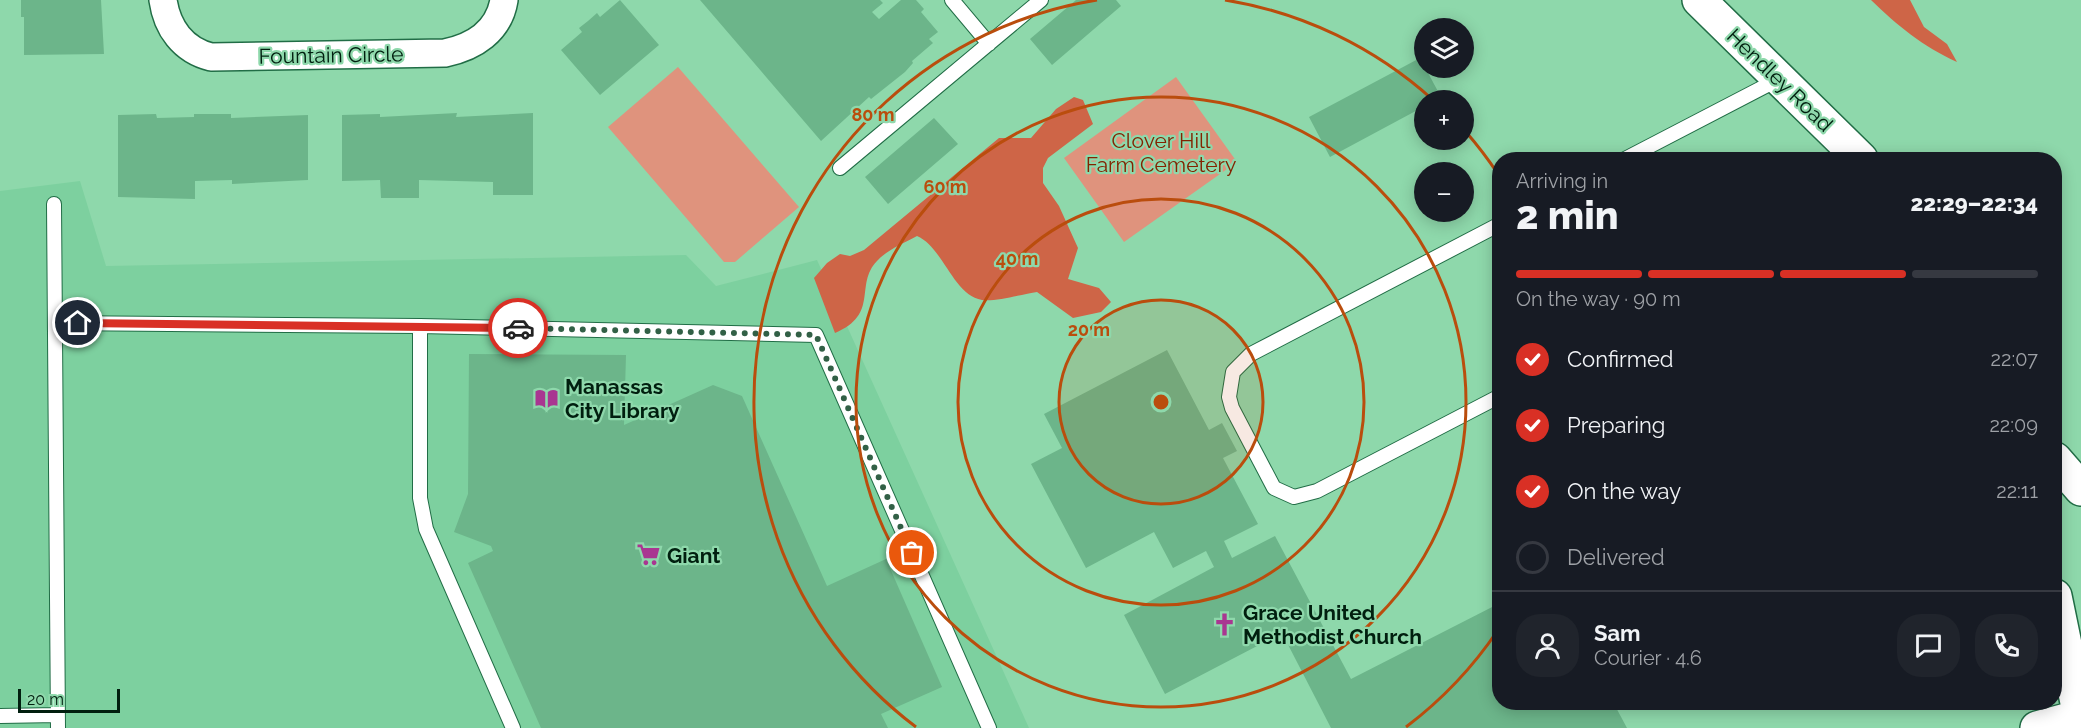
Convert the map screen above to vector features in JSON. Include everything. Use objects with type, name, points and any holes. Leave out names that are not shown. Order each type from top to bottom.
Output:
[{"type":"street","name":"Fountain Circle","points":[[163,0],[174,32],[191,49],[212,57],[445,53],[469,47],[488,33],[502,10],[504,0]]},
{"type":"street","name":"Hendley Road","points":[[1698,0],[1854,152]]},
{"type":"street","points":[[2062,467],[2081,489]]},
{"type":"street","points":[[2037,728],[2081,718],[2062,629]]},
{"type":"lane","points":[[952,0],[989,44]]},
{"type":"lane","points":[[840,168],[1041,0]]},
{"type":"lane","points":[[1638,152],[1779,79]]},
{"type":"lane","points":[[0,716],[58,721],[54,204]]},
{"type":"lane","points":[[1492,228],[1251,354],[1233,372],[1229,397],[1232,408],[1274,488],[1294,497],[1317,491],[1492,400]]},
{"type":"lane","points":[[55,323],[420,326],[816,335],[989,728]]},
{"type":"lane","points":[[420,326],[420,498],[426,529],[513,728]]},
{"type":"shaded area","points":[[1871,0],[1910,0],[1924,27],[1947,44],[1957,62],[1911,35]]},
{"type":"shaded area","points":[[1074,97],[1083,100],[1093,124],[1048,158],[1043,168],[1043,183],[1059,206],[1078,248],[1068,279],[1099,288],[1111,302],[1101,312],[1073,318],[1037,292],[988,300],[972,296],[963,289],[934,250],[917,236],[891,250],[877,261],[870,270],[862,308],[857,317],[835,333],[814,278],[827,263],[840,254],[850,256],[864,250],[999,138],[1031,138],[1056,109]]},
{"type":"shaded area","points":[[80,181],[106,266],[686,255],[716,286],[817,260],[1029,728],[0,728],[0,191]]},
{"type":"green space","points":[[678,67],[799,207],[735,262],[724,262],[608,127]]},
{"type":"green space","name":"Clover Hill Farm Cemetery","points":[[1176,77],[1237,162],[1124,242],[1064,158]]},
{"type":"building","points":[[21,0],[101,0],[104,54],[24,55],[24,17],[21,17]]},
{"type":"building","points":[[620,0],[659,45],[600,95],[561,50],[582,32],[579,28],[597,13],[600,17]]},
{"type":"building","points":[[700,0],[880,0],[883,3],[872,12],[879,19],[901,0],[916,0],[924,9],[921,12],[938,32],[929,39],[933,43],[912,61],[913,63],[905,72],[871,99],[869,97],[821,141]]},
{"type":"building","points":[[1076,0],[1116,0],[1121,6],[1052,65],[1030,39]]},
{"type":"building","points":[[1414,61],[1414,78],[1431,78],[1437,90],[1414,90],[1414,112],[1330,157],[1309,117]]},
{"type":"building","points":[[457,113],[456,117],[533,113],[533,195],[493,195],[493,182],[419,180],[419,198],[381,198],[380,180],[342,181],[342,115],[380,114],[380,117]]},
{"type":"building","points":[[156,114],[157,118],[194,117],[194,114],[231,114],[231,118],[308,115],[308,180],[232,184],[232,180],[195,181],[195,199],[118,197],[118,115]]},
{"type":"building","points":[[934,118],[958,144],[888,204],[865,177]]},
{"type":"building","points":[[1167,350],[1209,430],[1222,423],[1237,451],[1223,458],[1258,524],[1224,541],[1232,558],[1275,536],[1351,679],[1492,607],[1492,710],[1617,710],[1627,728],[1331,728],[1282,633],[1165,694],[1124,615],[1214,567],[1206,551],[1173,568],[1154,532],[1086,568],[1031,464],[1062,448],[1044,414]]},
{"type":"building","name":"Giant","points":[[469,354],[626,355],[624,425],[713,385],[742,396],[827,586],[886,559],[942,687],[881,714],[888,728],[541,728],[468,563],[493,551],[491,546],[454,532],[468,494]]},
{"type":"way so far","points":[[518,328],[816,335],[912,553]]},
{"type":"place","name":"Manassas City Library","points":[[547,398]]},
{"type":"place","name":"Giant","points":[[649,555]]},
{"type":"place","name":"Grace United Methodist Church","points":[[1225,624]]},
{"type":"route","points":[[78,323],[518,328]]}]
